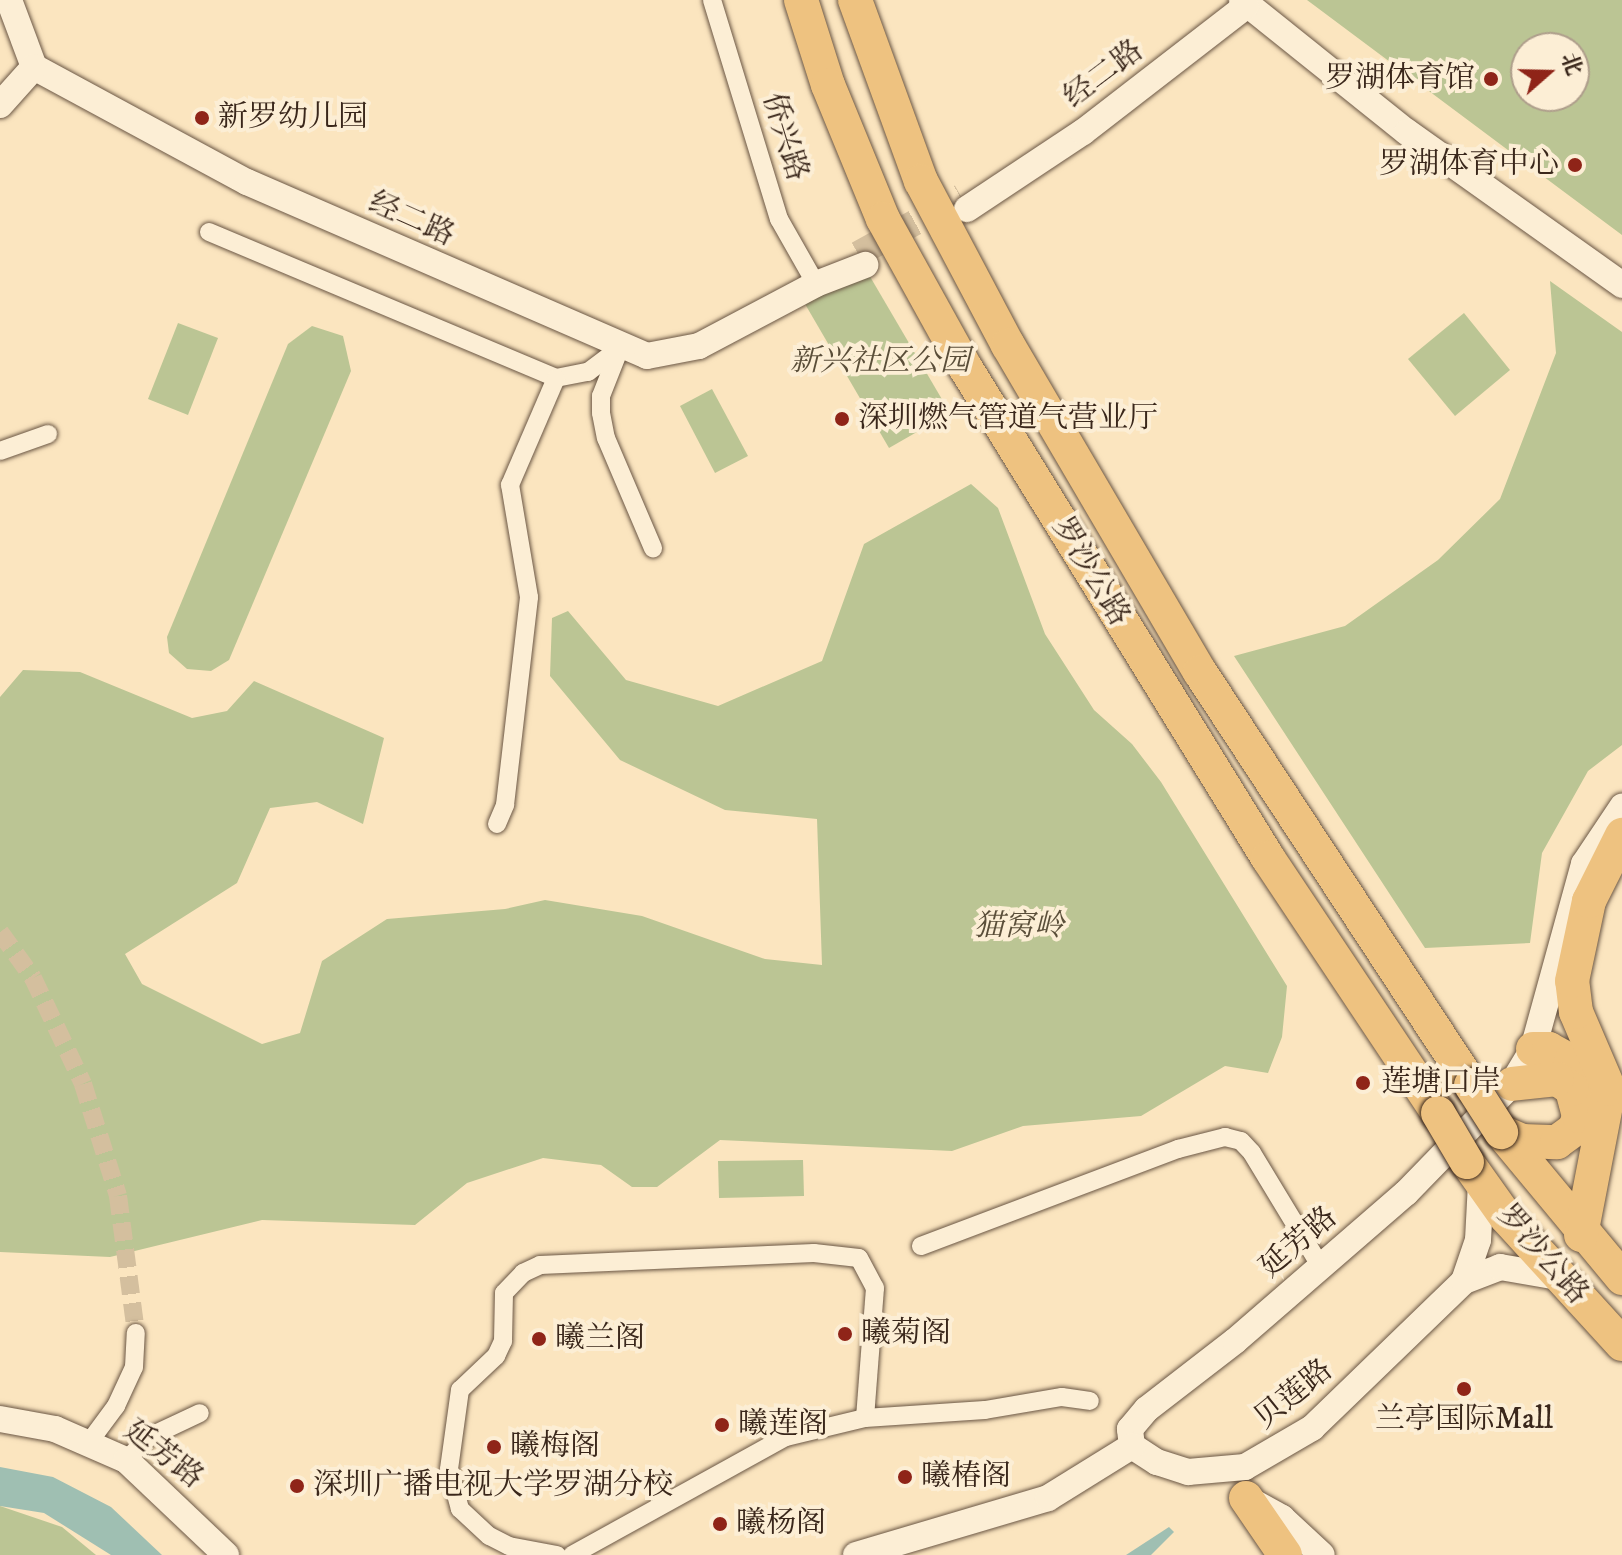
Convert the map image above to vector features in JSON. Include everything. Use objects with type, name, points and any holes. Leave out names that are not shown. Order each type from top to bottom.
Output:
[{"type":"highway","name":"罗沙公路","points":[[801,0],[828,85],[877,206],[965,367],[1268,858],[1474,1172],[1558,1277],[1622,1344]]},
{"type":"highway","name":"罗沙公路","points":[[855,0],[921,181],[986,306],[1200,672],[1501,1132],[1581,1235],[1622,1278]]},
{"type":"highway","points":[[1581,1235],[1609,1089],[1576,1012],[1575,959],[1595,883],[1622,835]]},
{"type":"highway","points":[[1533,1049],[1559,1053],[1586,1084],[1588,1111],[1570,1192],[1581,1235]]},
{"type":"highway","points":[[1501,1132],[1522,1141],[1557,1142],[1575,1129],[1579,1116],[1572,1089],[1557,1079],[1512,1084]]},
{"type":"highway","points":[[1246,1498],[1285,1555]]},
{"type":"street","points":[[0,105],[34,67],[9,0]]},
{"type":"street","name":"侨兴路","points":[[712,0],[779,219],[816,284]]},
{"type":"street","points":[[1244,3],[1407,132],[1622,285]]},
{"type":"street","name":"经二路","points":[[964,203],[995,188],[1074,138],[1244,3]]},
{"type":"street","name":"经二路","points":[[34,67],[247,182],[620,348],[659,356],[699,346],[862,259]]},
{"type":"street","points":[[209,232],[556,378],[588,372],[620,348]]},
{"type":"street","points":[[620,348],[601,396],[601,413],[606,438],[653,548]]},
{"type":"street","points":[[497,824],[505,805],[529,597],[510,485],[556,378]]},
{"type":"street","points":[[0,451],[48,434]]},
{"type":"street","name":"延芳路","points":[[1132,1446],[1130,1429],[1147,1409],[1406,1193],[1512,1084],[1533,1049],[1584,864],[1622,807]]},
{"type":"street","points":[[921,1246],[1178,1149],[1225,1137],[1241,1141],[1252,1153],[1321,1267]]},
{"type":"street","name":"贝莲路","points":[[1464,1281],[1478,1240],[1474,1172]]},
{"type":"street","points":[[557,1555],[509,1546],[489,1536],[460,1509],[449,1469],[460,1390],[496,1356],[503,1341],[504,1293],[523,1273],[540,1265],[846,1253],[859,1258],[875,1288],[865,1418]]},
{"type":"street","name":"贝莲路","points":[[1132,1446],[1157,1462],[1188,1472],[1218,1472],[1267,1457],[1312,1428],[1464,1281],[1500,1267],[1558,1277]]},
{"type":"street","points":[[90,1441],[116,1406],[134,1367],[136,1333]]},
{"type":"street","points":[[572,1555],[754,1450],[865,1418],[985,1410],[1062,1397],[1090,1401]]},
{"type":"street","points":[[126,1460],[149,1437],[200,1413]]},
{"type":"street","name":"延芳路","points":[[0,1419],[90,1441],[126,1460],[226,1555]]},
{"type":"street","points":[[856,1555],[1048,1498],[1132,1446]]},
{"type":"street","points":[[1218,1472],[1246,1498],[1282,1518],[1322,1555]]},
{"type":"green space","name":"罗湖体育中心","points":[[1307,0],[1622,0],[1622,235]]},
{"type":"green space","name":"新兴社区公园","points":[[865,268],[950,413],[889,448],[805,304]]},
{"type":"green space","points":[[1550,281],[1622,332],[1622,745],[1588,771],[1542,853],[1530,943],[1425,948],[1234,656],[1345,626],[1438,560],[1500,499],[1556,353]]},
{"type":"green space","points":[[1464,313],[1510,370],[1455,416],[1408,359]]},
{"type":"green space","points":[[178,323],[218,338],[188,415],[148,399]]},
{"type":"green space","points":[[312,326],[343,336],[351,371],[229,660],[211,671],[187,669],[169,653],[167,637],[288,344]]},
{"type":"green space","points":[[712,389],[748,456],[715,473],[680,406]]},
{"type":"green space","name":"猫窝岭","points":[[971,484],[998,508],[1045,634],[1094,710],[1132,744],[1161,782],[1287,986],[1282,1037],[1268,1073],[1225,1066],[1141,1116],[1023,1126],[952,1151],[720,1140],[657,1187],[632,1187],[601,1165],[543,1158],[467,1183],[415,1225],[262,1220],[110,1257],[0,1252],[0,697],[23,670],[80,672],[192,718],[227,711],[254,681],[384,738],[363,824],[317,802],[270,808],[237,883],[125,954],[142,984],[262,1044],[300,1033],[322,961],[387,919],[505,909],[545,900],[642,916],[765,959],[822,965],[817,819],[725,810],[620,760],[550,676],[552,618],[568,611],[626,680],[718,706],[822,661],[864,544]]},
{"type":"green space","points":[[803,1160],[804,1196],[719,1198],[718,1161]]},
{"type":"green space","points":[[0,1506],[62,1527],[96,1555],[0,1555]]},
{"type":"shaded area","points":[[0,1467],[53,1477],[111,1507],[162,1555],[111,1555],[44,1513],[0,1506]]},
{"type":"shaded area","points":[[1169,1527],[1174,1532],[1151,1555],[1126,1555]]},
{"type":"tunnel","points":[[858,254],[961,197]]},
{"type":"tunnel","points":[[0,932],[33,978],[83,1084],[118,1196],[136,1333]]},
{"type":"place","name":"罗湖体育馆","points":[[1491,79]]},
{"type":"place","name":"新罗幼儿园","points":[[202,118]]},
{"type":"place","name":"罗湖体育中心","points":[[1575,165]]},
{"type":"place","name":"深圳燃气管道气营业厅","points":[[842,419]]},
{"type":"place","name":"莲塘口岸","points":[[1363,1083]]},
{"type":"place","name":"曦菊阁","points":[[845,1334]]},
{"type":"place","name":"曦兰阁","points":[[539,1339]]},
{"type":"place","name":"兰亭国际Mall","points":[[1464,1389]]},
{"type":"place","name":"曦莲阁","points":[[722,1425]]},
{"type":"place","name":"曦梅阁","points":[[494,1447]]},
{"type":"place","name":"曦椿阁","points":[[905,1477]]},
{"type":"place","name":"深圳广播电视大学罗湖分校","points":[[297,1486]]},
{"type":"place","name":"曦杨阁","points":[[720,1524]]}]
